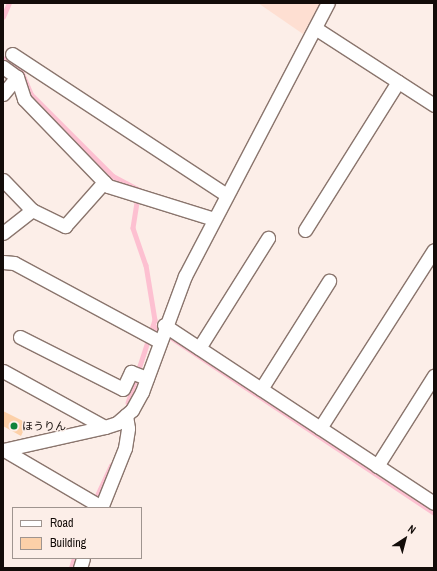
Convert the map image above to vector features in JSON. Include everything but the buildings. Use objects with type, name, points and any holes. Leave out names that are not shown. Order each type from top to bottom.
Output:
[{"type":"street","points":[[4,450],[105,427],[126,415],[142,392],[141,375],[158,333],[214,219],[328,3]]},
{"type":"street","points":[[315,28],[434,105]]},
{"type":"street","points":[[12,54],[227,196]]},
{"type":"street","points":[[3,67],[17,77],[24,99],[104,182],[137,197],[214,219]]},
{"type":"street","points":[[3,94],[17,77]]},
{"type":"street","points":[[305,230],[398,82]]},
{"type":"street","points":[[3,180],[32,210],[65,226],[104,182]]},
{"type":"street","points":[[3,233],[32,210]]},
{"type":"street","points":[[199,348],[268,238]]},
{"type":"street","points":[[320,428],[434,250]]},
{"type":"street","points":[[3,262],[14,263],[158,333],[199,348],[434,504]]},
{"type":"street","points":[[261,389],[329,281]]},
{"type":"street","points":[[20,337],[123,389],[131,372],[141,375]]},
{"type":"street","points":[[3,370],[105,427]]},
{"type":"street","points":[[377,466],[434,376]]},
{"type":"street","points":[[4,450],[97,505],[125,448],[128,428],[126,415]]},
{"type":"shaded area","points":[[258,3],[320,3],[303,34]]},
{"type":"waterway","points":[[3,17],[9,3]]},
{"type":"waterway","points":[[3,58],[21,70],[31,94],[113,176],[139,190],[133,228],[146,265],[155,320],[128,403]]},
{"type":"waterway","points":[[154,326],[434,513]]},
{"type":"waterway","points":[[94,502],[111,466]]},
{"type":"waterway","points":[[71,568],[74,559]]},
{"type":"place","name":"ほうりん","points":[[14,426]]}]
